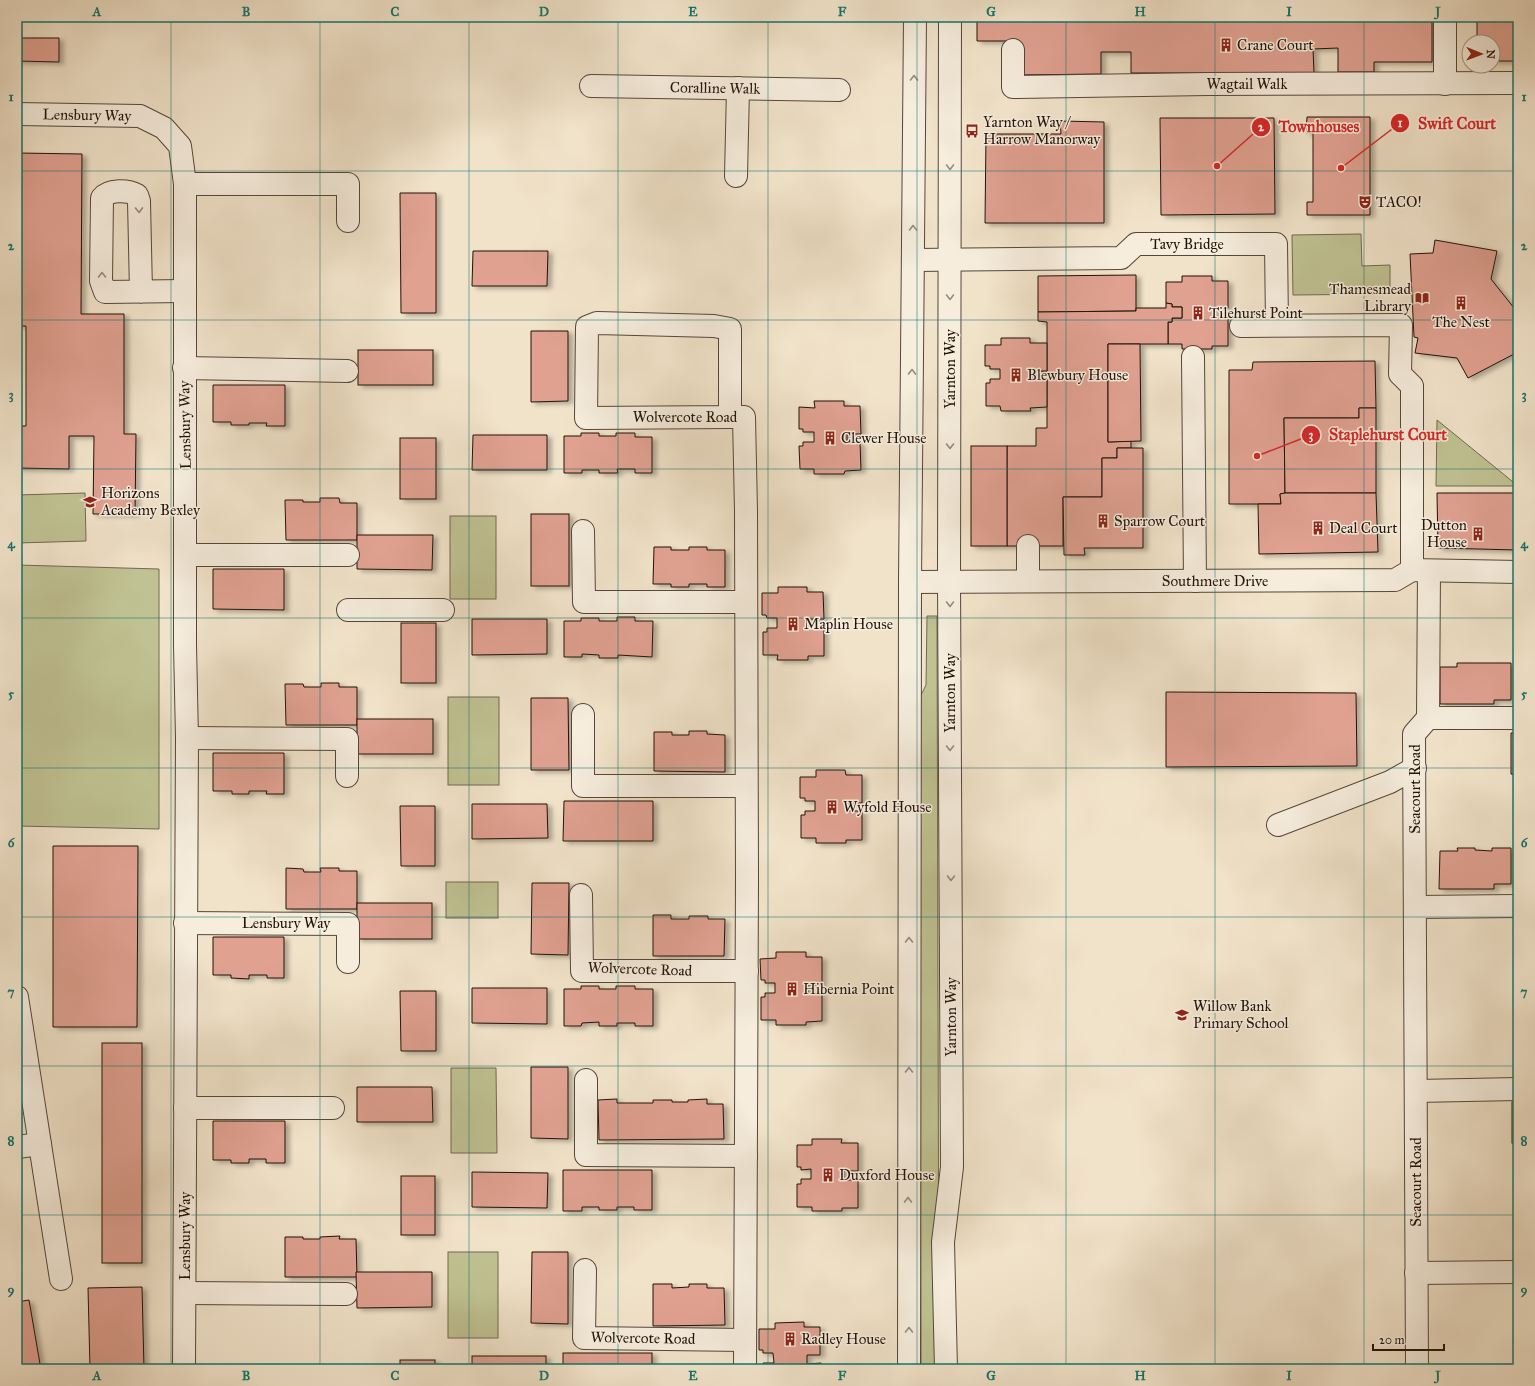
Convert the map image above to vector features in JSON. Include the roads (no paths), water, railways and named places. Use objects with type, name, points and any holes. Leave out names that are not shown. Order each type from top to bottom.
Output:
[{"type":"street","points":[[909,1369],[910,582],[915,17]]},
{"type":"street","name":"Yarnton Way","points":[[946,1369],[943,1242],[952,1167],[950,17]]},
{"type":"street","points":[[1445,84],[1446,17]]},
{"type":"street","name":"Wagtail Walk","points":[[1013,50],[1013,87],[1208,84],[1518,83]]},
{"type":"street","name":"Coralline Walk","points":[[591,86],[839,90]]},
{"type":"street","points":[[736,176],[738,88]]},
{"type":"street","name":"Lensbury Way","points":[[17,114],[140,116],[164,128],[180,146],[184,184],[187,738],[184,1369]]},
{"type":"street","points":[[184,184],[348,184],[348,222]]},
{"type":"street","name":"Tavy Bridge","points":[[951,260],[1121,258],[1136,244],[1276,244],[1277,325]]},
{"type":"street","points":[[913,260],[951,260]]},
{"type":"street","points":[[141,292],[184,291]]},
{"type":"street","name":"Wolvercote Road","points":[[730,417],[730,329],[714,326],[597,323],[587,327],[586,418],[744,417],[747,971],[745,1369]]},
{"type":"street","points":[[1241,326],[1401,325],[1400,374],[1412,386],[1428,718],[1518,718]]},
{"type":"street","points":[[1193,357],[1195,581]]},
{"type":"street","name":"Lensbury Way","points":[[184,368],[347,371]]},
{"type":"street","points":[[583,531],[584,602],[746,602]]},
{"type":"street","points":[[1028,546],[1028,582]]},
{"type":"street","points":[[185,555],[348,555]]},
{"type":"street","points":[[1420,571],[1518,572]]},
{"type":"street","name":"Southmere Drive","points":[[910,582],[1395,580],[1420,571]]},
{"type":"street","points":[[348,610],[443,610]]},
{"type":"street","points":[[583,715],[582,786],[746,786]]},
{"type":"street","name":"Seacourt Road","points":[[1417,1369],[1414,734],[1428,718]]},
{"type":"street","points":[[187,738],[347,739],[347,776]]},
{"type":"street","points":[[1278,824],[1390,782],[1415,768]]},
{"type":"street","name":"Wolvercote Road","points":[[581,895],[582,971],[747,971]]},
{"type":"street","points":[[1415,907],[1518,906]]},
{"type":"street","name":"Lensbury Way","points":[[186,923],[348,924],[348,962]]},
{"type":"street","points":[[17,997],[61,1279]]},
{"type":"street","points":[[586,1080],[586,1155],[746,1156]]},
{"type":"street","points":[[1416,1091],[1518,1089]]},
{"type":"street","points":[[185,1108],[333,1108]]},
{"type":"street","points":[[17,1147],[40,1144]]},
{"type":"street","name":"Wolvercote Road","points":[[585,1270],[584,1338],[745,1340]]},
{"type":"street","points":[[1416,1273],[1518,1272]]},
{"type":"street","name":"Lensbury Way","points":[[184,1293],[346,1294]]},
{"type":"place","name":"Crane Court","points":[[1226,45]]},
{"type":"place","name":"Yarnton Way / Harrow Manorway","points":[[972,131]]},
{"type":"place","name":"Townhouses","points":[[1217,166]]},
{"type":"place","name":"Swift Court","points":[[1341,168]]},
{"type":"place","name":"TACO!","points":[[1365,202]]},
{"type":"place","name":"Thamesmead Library","points":[[1422,298]]},
{"type":"place","name":"The Nest","points":[[1461,303]]},
{"type":"place","name":"Tilehurst Point","points":[[1198,313]]},
{"type":"place","name":"Blewbury House","points":[[1016,375]]},
{"type":"place","name":"Clewer House","points":[[830,438]]},
{"type":"place","name":"Staplehurst Court","points":[[1257,456]]},
{"type":"place","name":"Horizons Academy Bexley","points":[[90,502]]},
{"type":"place","name":"Sparrow Court","points":[[1103,521]]},
{"type":"place","name":"Deal Court","points":[[1318,528]]},
{"type":"place","name":"Dutton House","points":[[1478,534]]},
{"type":"place","name":"Maplin House","points":[[793,624]]},
{"type":"place","name":"Wyfold House","points":[[832,807]]},
{"type":"place","name":"Hibernia Point","points":[[792,989]]},
{"type":"place","name":"Willow Bank Primary School","points":[[1182,1015]]},
{"type":"place","name":"Duxford House","points":[[828,1175]]},
{"type":"place","name":"Radley House","points":[[790,1339]]}]
